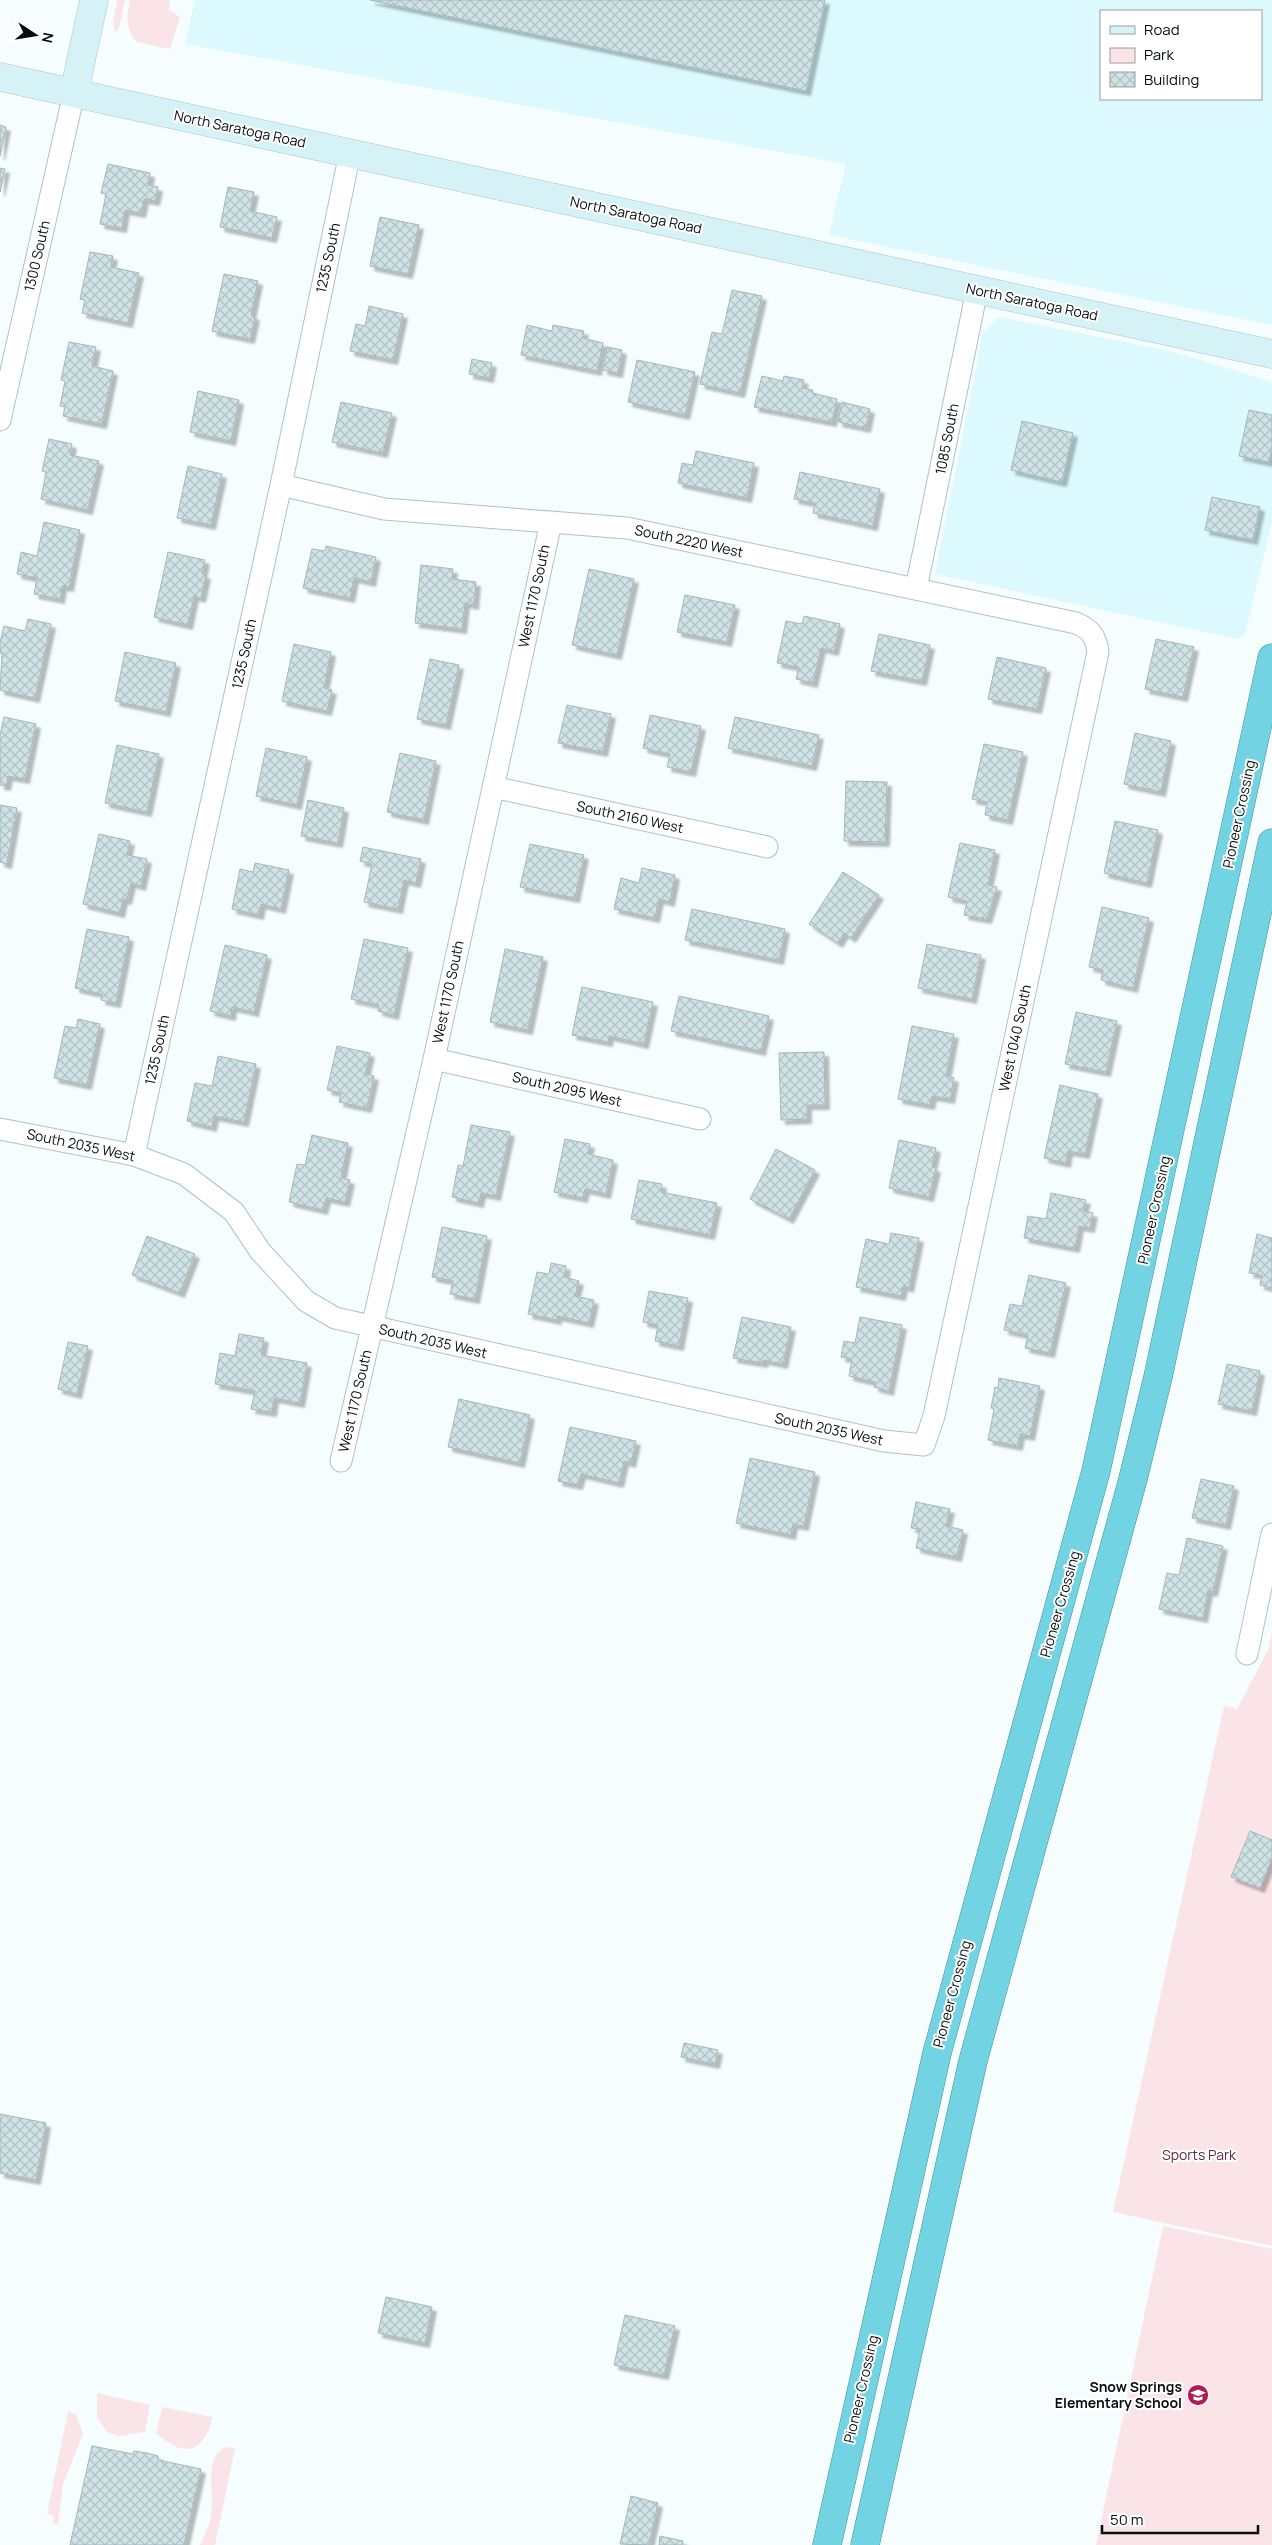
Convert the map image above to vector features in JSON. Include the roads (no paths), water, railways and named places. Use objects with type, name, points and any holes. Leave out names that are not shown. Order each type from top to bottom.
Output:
[{"type":"highway","name":"Pioneer Crossing","points":[[827,2545],[937,2053],[1100,1453],[1272,658]]},
{"type":"highway","points":[[864,2545],[973,2061],[1133,1479],[1158,1377],[1272,843]]},
{"type":"main road","points":[[74,93],[94,0]]},
{"type":"main road","name":"North Saratoga Road","points":[[0,77],[1272,354]]},
{"type":"street","name":"1300 South","points":[[0,420],[74,93]]},
{"type":"street","name":"1235 South","points":[[134,1155],[281,485],[350,153]]},
{"type":"street","name":"1085 South","points":[[916,589],[977,290]]},
{"type":"street","name":"South 2220 West","points":[[281,485],[384,509],[627,528],[1076,623],[1091,632]]},
{"type":"street","name":"West 1170 South","points":[[341,1461],[434,1059],[550,522]]},
{"type":"street","name":"West 1040 South","points":[[924,1444],[936,1406],[1098,652],[1097,642],[1091,632]]},
{"type":"street","name":"South 2160 West","points":[[493,787],[768,847]]},
{"type":"street","name":"South 2095 West","points":[[434,1059],[700,1119]]},
{"type":"street","name":"South 2035 West","points":[[0,1129],[134,1155],[184,1174],[234,1212],[260,1251],[306,1301],[335,1318],[372,1328],[884,1441],[924,1444]]},
{"type":"street","points":[[1247,1654],[1272,1534]]},
{"type":"place","name":"Snow Springs Elementary School","points":[[1198,2395]]},
{"type":"park label","name":"Sports Park","points":[[1199,2155]]}]
